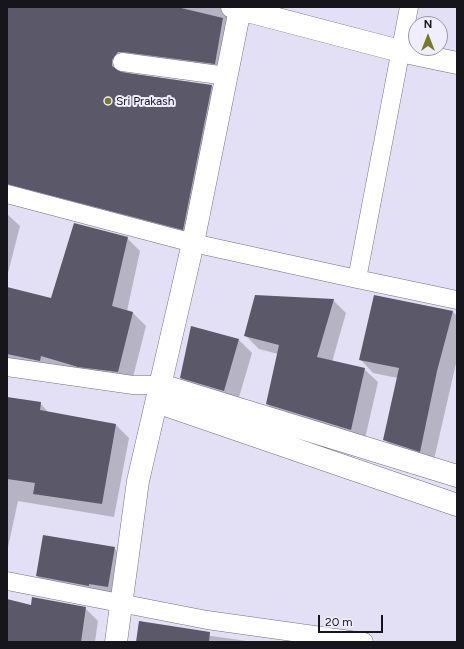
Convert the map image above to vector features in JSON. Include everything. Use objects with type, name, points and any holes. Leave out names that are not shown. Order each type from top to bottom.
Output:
[{"type":"street","points":[[357,279],[408,7]]},
{"type":"street","points":[[116,642],[138,481],[193,243],[227,76],[238,8],[400,51],[457,63]]},
{"type":"street","points":[[122,62],[227,76]]},
{"type":"street","points":[[7,194],[193,243],[457,300]]},
{"type":"street","points":[[7,367],[133,385],[457,505]]},
{"type":"street","points":[[159,394],[457,476]]},
{"type":"street","points":[[7,581],[206,620],[364,642]]},
{"type":"building","name":"Sri Prakash","points":[[7,7],[177,7],[223,18],[215,64],[123,52],[118,52],[112,60],[112,66],[121,72],[212,85],[183,230],[7,184]]},
{"type":"building","points":[[74,223],[128,237],[112,306],[133,312],[118,372],[78,367],[41,356],[40,361],[7,354],[7,287],[51,298]]},
{"type":"building","points":[[255,295],[334,299],[317,357],[365,368],[351,430],[266,404],[279,345],[244,336]]},
{"type":"building","points":[[374,295],[453,311],[437,371],[420,452],[383,440],[399,368],[359,360]]},
{"type":"building","points":[[191,326],[239,339],[224,391],[180,378]]},
{"type":"building","points":[[7,397],[41,402],[40,410],[116,424],[102,504],[33,494],[35,483],[7,479]]},
{"type":"building","points":[[43,535],[115,547],[108,587],[89,584],[89,586],[36,576]]},
{"type":"building","points":[[32,597],[86,607],[81,642],[7,642],[7,599],[31,605]]},
{"type":"building","points":[[139,621],[210,632],[209,642],[136,642]]},
{"type":"place","name":"Sri Prakash","points":[[108,101]]}]
